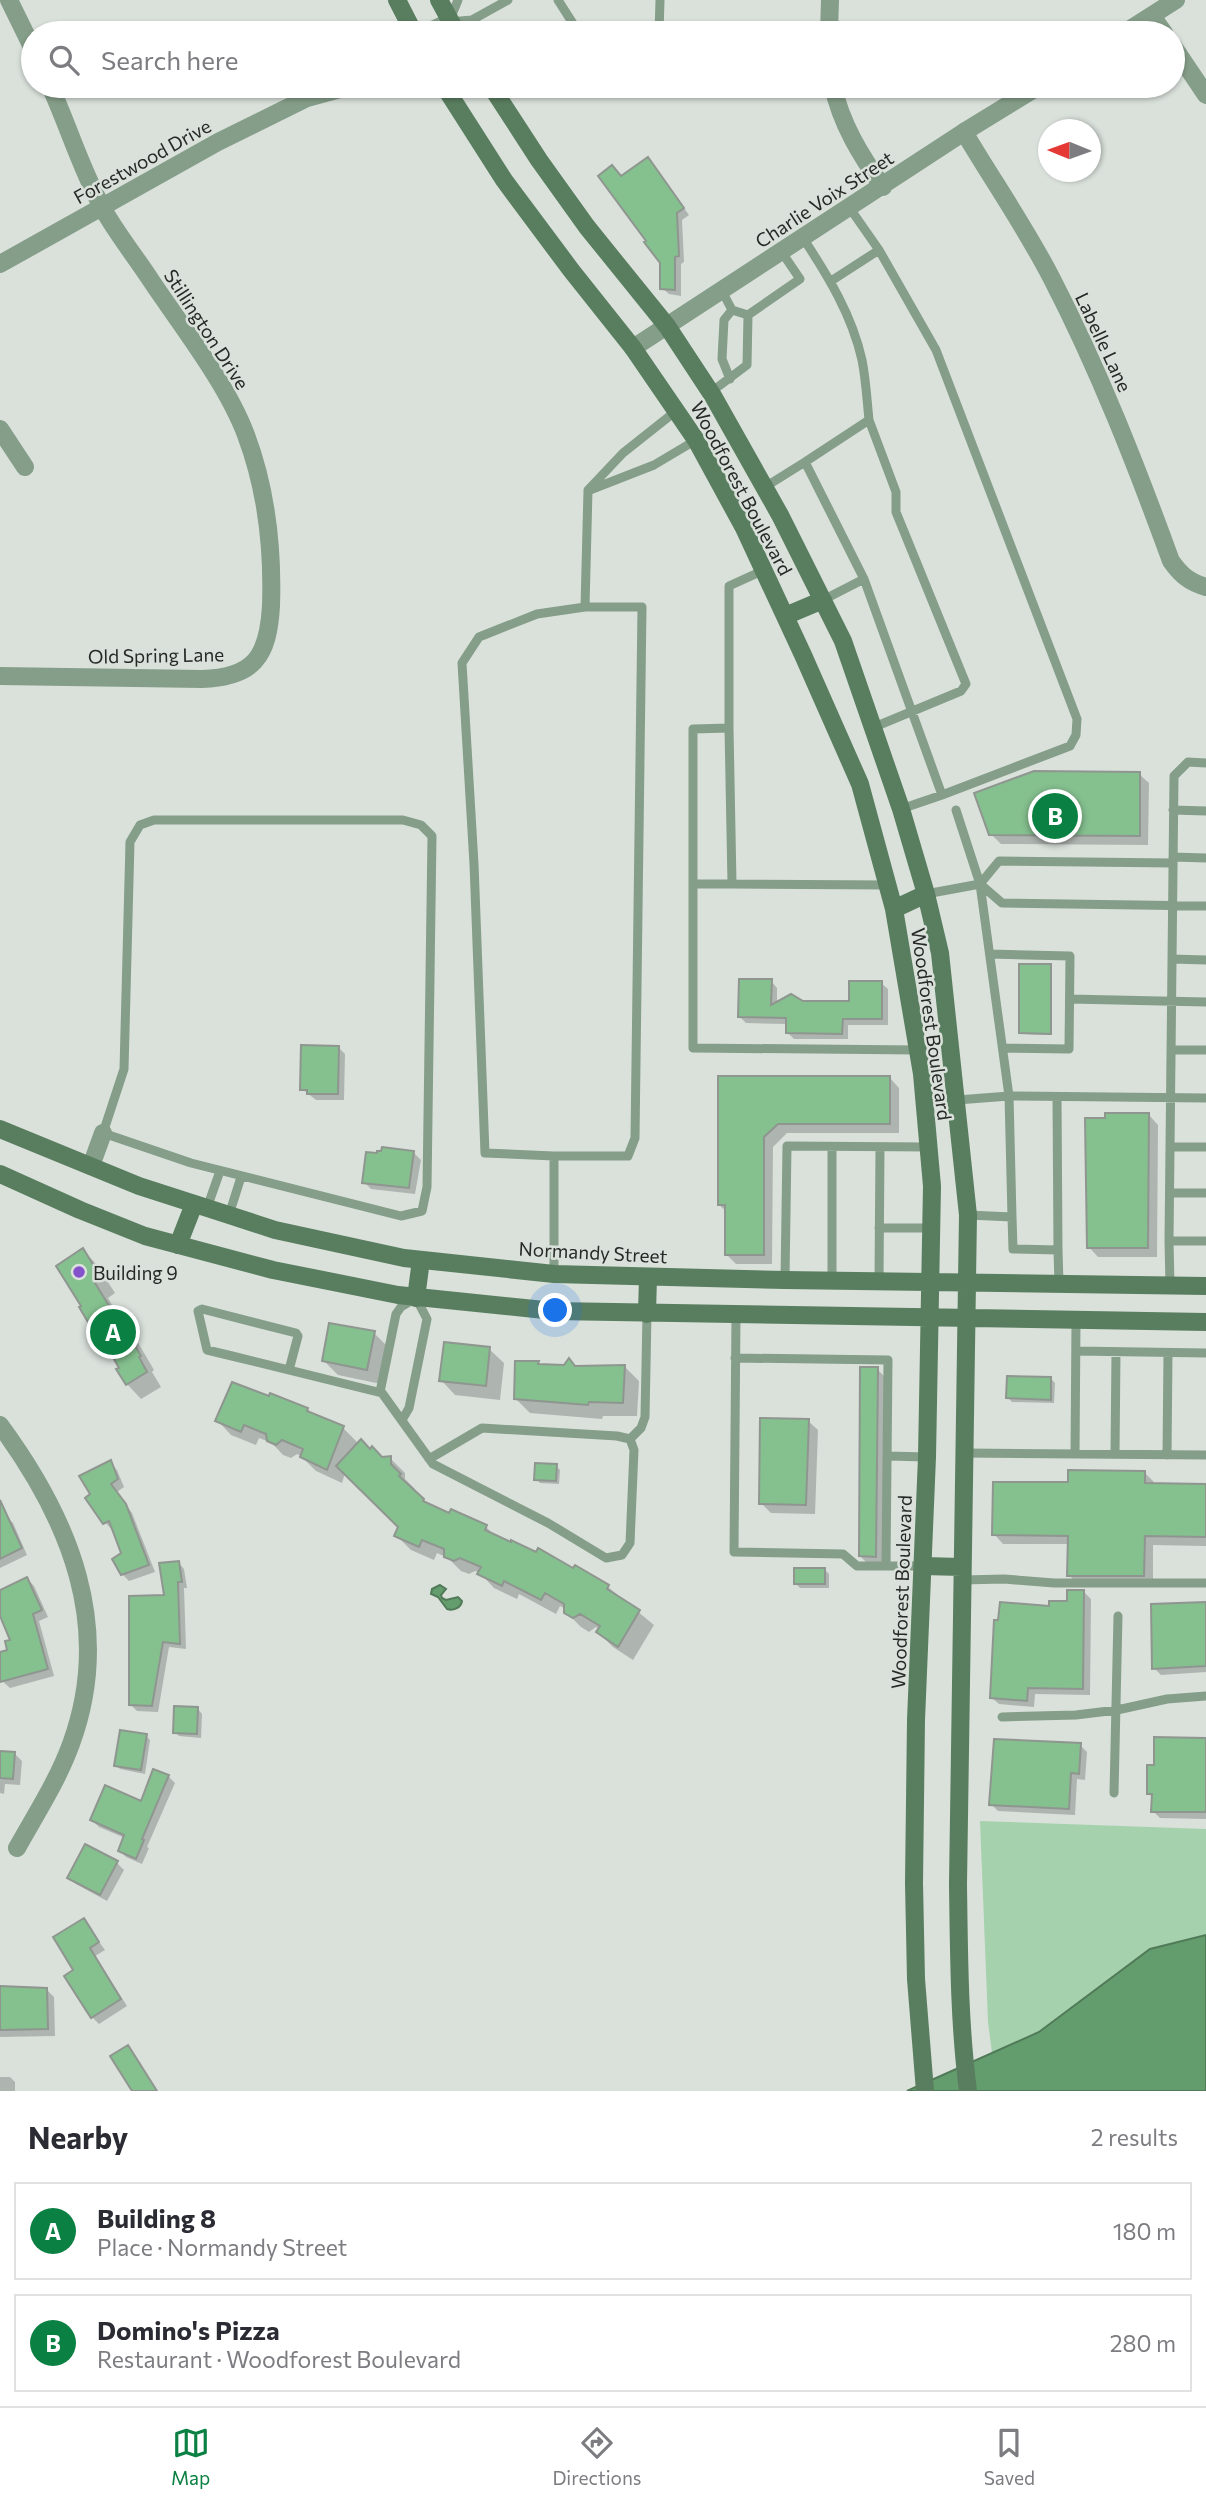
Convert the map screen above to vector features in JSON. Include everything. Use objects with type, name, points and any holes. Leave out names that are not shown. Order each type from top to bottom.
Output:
[{"type":"main road","points":[[397,0],[408,21]]},
{"type":"main road","points":[[439,0],[450,21]]},
{"type":"main road","name":"Woodforest Boulevard","points":[[452,98],[504,180],[570,270],[633,348],[677,410],[744,528],[860,784],[894,909],[918,1050],[932,1186],[927,1457],[916,1720],[916,1979],[925,2091]]},
{"type":"main road","name":"Woodforest Boulevard","points":[[499,98],[587,227],[667,326],[711,392],[765,487],[843,641],[901,809],[940,953],[968,1216],[958,1909],[962,2033],[968,2091]]},
{"type":"main road","points":[[785,616],[822,600]]},
{"type":"main road","points":[[894,909],[926,894]]},
{"type":"main road","name":"Normandy Street","points":[[0,1129],[139,1186],[275,1230],[421,1259],[554,1274],[1206,1286]]},
{"type":"main road","points":[[0,1174],[145,1236],[272,1270],[416,1298],[554,1311],[647,1314],[1206,1322]]},
{"type":"main road","points":[[178,1245],[200,1206]]},
{"type":"main road","points":[[416,1298],[421,1259]]},
{"type":"main road","points":[[647,1314],[648,1277]]},
{"type":"main road","points":[[923,1566],[962,1574]]},
{"type":"street","points":[[9,0],[21,24]]},
{"type":"street","points":[[829,21],[830,0]]},
{"type":"street","points":[[1144,21],[1176,0]]},
{"type":"street","points":[[1153,16],[1156,21]]},
{"type":"street","points":[[1185,64],[1206,95]]},
{"type":"street","name":"Stillington Drive","points":[[55,98],[102,207],[217,380],[246,435],[259,473],[270,530],[270,613]]},
{"type":"street","name":"Forestwood Drive","points":[[0,264],[302,98]]},
{"type":"street","points":[[835,98],[863,159],[883,187]]},
{"type":"street","name":"Charlie Voix Street","points":[[633,348],[1019,98]]},
{"type":"street","name":"Labelle Lane","points":[[964,132],[1051,277],[1084,343],[1134,461],[1171,561],[1186,579],[1206,587]]},
{"type":"street","points":[[0,429],[25,467]]},
{"type":"street","name":"Old Spring Lane","points":[[0,676],[202,679],[232,676],[253,665],[270,632],[270,613]]},
{"type":"street","points":[[91,1166],[103,1133]]},
{"type":"street","points":[[0,1426],[58,1520],[84,1594],[89,1633],[86,1687],[71,1744],[17,1848]]},
{"type":"lane","points":[[454,21],[458,0]]},
{"type":"lane","points":[[469,21],[508,0]]},
{"type":"lane","points":[[558,0],[571,21]]},
{"type":"lane","points":[[659,21],[660,0]]},
{"type":"lane","points":[[849,207],[879,250],[936,350],[1077,719],[1076,734],[1070,746],[942,796],[901,809]]},
{"type":"lane","points":[[803,238],[831,281],[853,330],[863,362],[869,420],[896,492],[896,512],[966,684],[961,691],[872,727]]},
{"type":"lane","points":[[831,281],[879,250]]},
{"type":"lane","points":[[748,315],[800,279],[780,251]]},
{"type":"lane","points":[[722,291],[732,310],[748,315]]},
{"type":"lane","points":[[730,379],[722,359],[724,320],[732,310]]},
{"type":"lane","points":[[711,392],[747,365],[748,315]]},
{"type":"lane","points":[[585,607],[588,490],[623,453],[677,410]]},
{"type":"lane","points":[[765,487],[869,420]]},
{"type":"lane","points":[[588,490],[654,465],[696,440]]},
{"type":"lane","points":[[805,461],[864,579],[942,796]]},
{"type":"lane","points":[[732,884],[729,586],[764,570]]},
{"type":"lane","points":[[822,600],[864,579]]},
{"type":"lane","points":[[585,607],[642,607],[635,1138],[628,1156],[485,1153],[474,864],[462,663],[479,637],[537,614],[585,607]]},
{"type":"lane","points":[[729,729],[694,729],[693,1048],[918,1050]]},
{"type":"lane","points":[[1170,1286],[1174,776],[1188,762],[1206,762]]},
{"type":"lane","points":[[956,810],[980,884],[1003,1048],[1009,1096],[1013,1249],[1058,1250]]},
{"type":"lane","points":[[1173,810],[1206,811]]},
{"type":"lane","points":[[154,820],[403,821],[421,825],[432,836],[427,1187],[422,1211],[401,1216],[220,1171],[103,1133],[124,1069],[130,842],[140,825],[154,820]]},
{"type":"lane","points":[[926,894],[980,884],[999,861],[1206,858]]},
{"type":"lane","points":[[693,884],[888,886]]},
{"type":"lane","points":[[980,884],[1002,903],[1206,906]]},
{"type":"lane","points":[[990,954],[1070,956],[1069,1049],[1003,1048]]},
{"type":"lane","points":[[1172,959],[1206,960]]},
{"type":"lane","points":[[1070,999],[1206,1002]]},
{"type":"lane","points":[[1171,1050],[1206,1050]]},
{"type":"lane","points":[[957,1100],[1009,1096],[1206,1098]]},
{"type":"lane","points":[[1057,1097],[1059,1284]]},
{"type":"lane","points":[[785,1280],[788,1146],[929,1147]]},
{"type":"lane","points":[[832,1147],[832,1281]]},
{"type":"lane","points":[[879,1282],[880,1147]]},
{"type":"lane","points":[[1170,1147],[1206,1147]]},
{"type":"lane","points":[[554,1156],[554,1274]]},
{"type":"lane","points":[[200,1206],[220,1171]]},
{"type":"lane","points":[[229,1215],[241,1177]]},
{"type":"lane","points":[[1170,1193],[1206,1193]]},
{"type":"lane","points":[[968,1216],[1012,1217]]},
{"type":"lane","points":[[879,1228],[933,1228]]},
{"type":"lane","points":[[1170,1241],[1206,1241]]},
{"type":"lane","points":[[380,1392],[396,1314],[401,1307],[416,1298],[427,1319],[409,1408],[402,1420]]},
{"type":"lane","points":[[289,1370],[298,1338],[296,1333],[202,1309],[198,1311],[207,1350],[289,1370],[380,1392],[436,1466],[548,1523],[600,1556],[614,1559],[625,1552],[630,1543],[634,1450],[630,1439]]},
{"type":"lane","points":[[630,1439],[641,1427],[645,1417],[647,1314]]},
{"type":"lane","points":[[736,1315],[734,1552],[843,1554],[857,1566],[923,1566]]},
{"type":"lane","points":[[1074,1454],[1076,1321]]},
{"type":"lane","points":[[1076,1351],[1206,1353]]},
{"type":"lane","points":[[1115,1454],[1116,1352]]},
{"type":"lane","points":[[1167,1353],[1167,1455]]},
{"type":"lane","points":[[735,1358],[888,1360],[886,1566]]},
{"type":"lane","points":[[429,1460],[482,1428],[621,1436],[630,1439]]},
{"type":"lane","points":[[964,1453],[1206,1455]]},
{"type":"lane","points":[[887,1456],[927,1457]]},
{"type":"lane","points":[[962,1574],[1055,1583],[1206,1583]]},
{"type":"lane","points":[[1114,1793],[1118,1616]]},
{"type":"lane","points":[[1002,1717],[1117,1710],[1167,1699],[1206,1696]]},
{"type":"shaded area","points":[[440,1585],[446,1589],[441,1595],[442,1598],[446,1600],[458,1597],[462,1601],[458,1607],[447,1609],[438,1597],[431,1594],[432,1589]]},
{"type":"shaded area","points":[[980,1821],[1206,1829],[1206,1935],[1150,1949],[1039,2032],[992,2053],[988,2022]]},
{"type":"shaded area","points":[[1206,1935],[1206,2091],[907,2091],[1039,2032],[1150,1949]]},
{"type":"building","points":[[648,157],[684,208],[677,213],[679,256],[675,257],[675,290],[660,289],[660,263],[598,176],[612,165],[621,176]]},
{"type":"building","points":[[1034,771],[1140,772],[1140,836],[989,835],[974,793]]},
{"type":"building","points":[[1019,964],[1051,964],[1051,1034],[1019,1033]]},
{"type":"building","points":[[739,979],[772,979],[771,1005],[791,994],[803,1001],[849,1001],[849,981],[882,981],[882,1019],[843,1019],[842,1034],[786,1033],[786,1018],[738,1017]]},
{"type":"building","points":[[301,1045],[339,1046],[338,1094],[307,1094],[307,1090],[300,1090]]},
{"type":"building","points":[[718,1076],[890,1076],[890,1124],[778,1124],[764,1137],[764,1255],[725,1255],[725,1205],[718,1205]]},
{"type":"building","points":[[1105,1113],[1149,1113],[1148,1248],[1087,1248],[1085,1118],[1105,1118]]},
{"type":"building","points":[[382,1147],[414,1151],[409,1188],[362,1183],[366,1152],[377,1153]]},
{"type":"building","points":[[83,1248],[101,1278],[95,1283],[111,1309],[113,1307],[147,1372],[126,1385],[93,1322],[89,1324],[56,1266]]},
{"type":"building","points":[[329,1323],[375,1331],[367,1370],[322,1361]]},
{"type":"building","points":[[444,1342],[490,1347],[486,1386],[439,1381]]},
{"type":"building","points":[[569,1358],[575,1366],[625,1365],[623,1403],[589,1402],[588,1405],[514,1399],[515,1361],[564,1365]]},
{"type":"building","points":[[860,1367],[878,1367],[876,1557],[859,1556]]},
{"type":"building","points":[[1007,1376],[1051,1377],[1051,1400],[1006,1398]]},
{"type":"building","points":[[232,1382],[269,1396],[270,1393],[344,1426],[327,1470],[300,1457],[303,1449],[282,1440],[276,1445],[267,1441],[266,1434],[244,1425],[241,1432],[215,1421]]},
{"type":"building","points":[[760,1418],[809,1419],[806,1505],[759,1504]]},
{"type":"building","points":[[361,1439],[382,1457],[391,1456],[391,1464],[401,1474],[399,1476],[424,1499],[423,1501],[449,1513],[451,1509],[487,1525],[485,1530],[511,1542],[536,1552],[538,1548],[573,1568],[575,1565],[609,1585],[607,1589],[640,1610],[618,1647],[596,1632],[600,1626],[580,1614],[573,1618],[564,1613],[564,1604],[545,1593],[541,1600],[504,1581],[502,1586],[477,1574],[481,1567],[460,1558],[454,1561],[444,1557],[444,1549],[422,1540],[419,1547],[394,1536],[398,1527],[336,1466]]},
{"type":"building","points":[[111,1460],[118,1479],[111,1484],[126,1504],[149,1565],[121,1575],[112,1559],[121,1553],[109,1521],[103,1524],[85,1498],[90,1494],[79,1476]]},
{"type":"building","points":[[535,1463],[557,1464],[556,1481],[534,1480]]},
{"type":"building","points":[[1068,1470],[1145,1471],[1145,1483],[1206,1484],[1206,1537],[1145,1536],[1144,1576],[1067,1576],[1068,1536],[992,1535],[993,1482],[1068,1482]]},
{"type":"building","points":[[0,1500],[22,1548],[0,1559]]},
{"type":"building","points":[[179,1561],[182,1582],[178,1582],[180,1644],[163,1642],[152,1706],[129,1705],[129,1596],[164,1595],[159,1563]]},
{"type":"building","points":[[794,1568],[825,1568],[825,1584],[794,1584]]},
{"type":"building","points":[[27,1577],[42,1610],[33,1614],[48,1669],[0,1682],[0,1652],[7,1650],[5,1641],[10,1640],[0,1616],[0,1590]]},
{"type":"building","points":[[1067,1590],[1084,1590],[1083,1689],[1028,1688],[1027,1701],[990,1698],[994,1620],[998,1620],[1000,1602],[1049,1606],[1049,1601],[1067,1601]]},
{"type":"building","points":[[1206,1602],[1206,1666],[1152,1669],[1151,1604]]},
{"type":"building","points":[[174,1706],[198,1707],[197,1734],[173,1733]]},
{"type":"building","points":[[120,1730],[147,1734],[141,1770],[114,1766]]},
{"type":"building","points":[[1154,1737],[1206,1738],[1206,1812],[1151,1812],[1152,1794],[1147,1794],[1147,1765],[1154,1765]]},
{"type":"building","points":[[994,1739],[1081,1743],[1079,1774],[1071,1773],[1069,1809],[989,1805]]},
{"type":"building","points":[[0,1751],[15,1752],[13,1779],[0,1778]]},
{"type":"building","points":[[153,1769],[169,1775],[136,1859],[118,1851],[124,1835],[90,1820],[105,1785],[141,1801]]},
{"type":"building","points":[[85,1844],[118,1861],[100,1895],[67,1878]]},
{"type":"building","points":[[84,1918],[99,1942],[90,1948],[121,1999],[91,2018],[64,1976],[73,1970],[53,1937]]},
{"type":"building","points":[[0,1986],[47,1988],[48,2029],[0,2030]]},
{"type":"building","points":[[128,2045],[157,2091],[132,2091],[110,2056]]},
{"type":"place","name":"Domino's Pizza","points":[[1055,816]]},
{"type":"place","name":"Building 9","points":[[79,1272]]},
{"type":"place","name":"Building 8","points":[[113,1332]]}]
